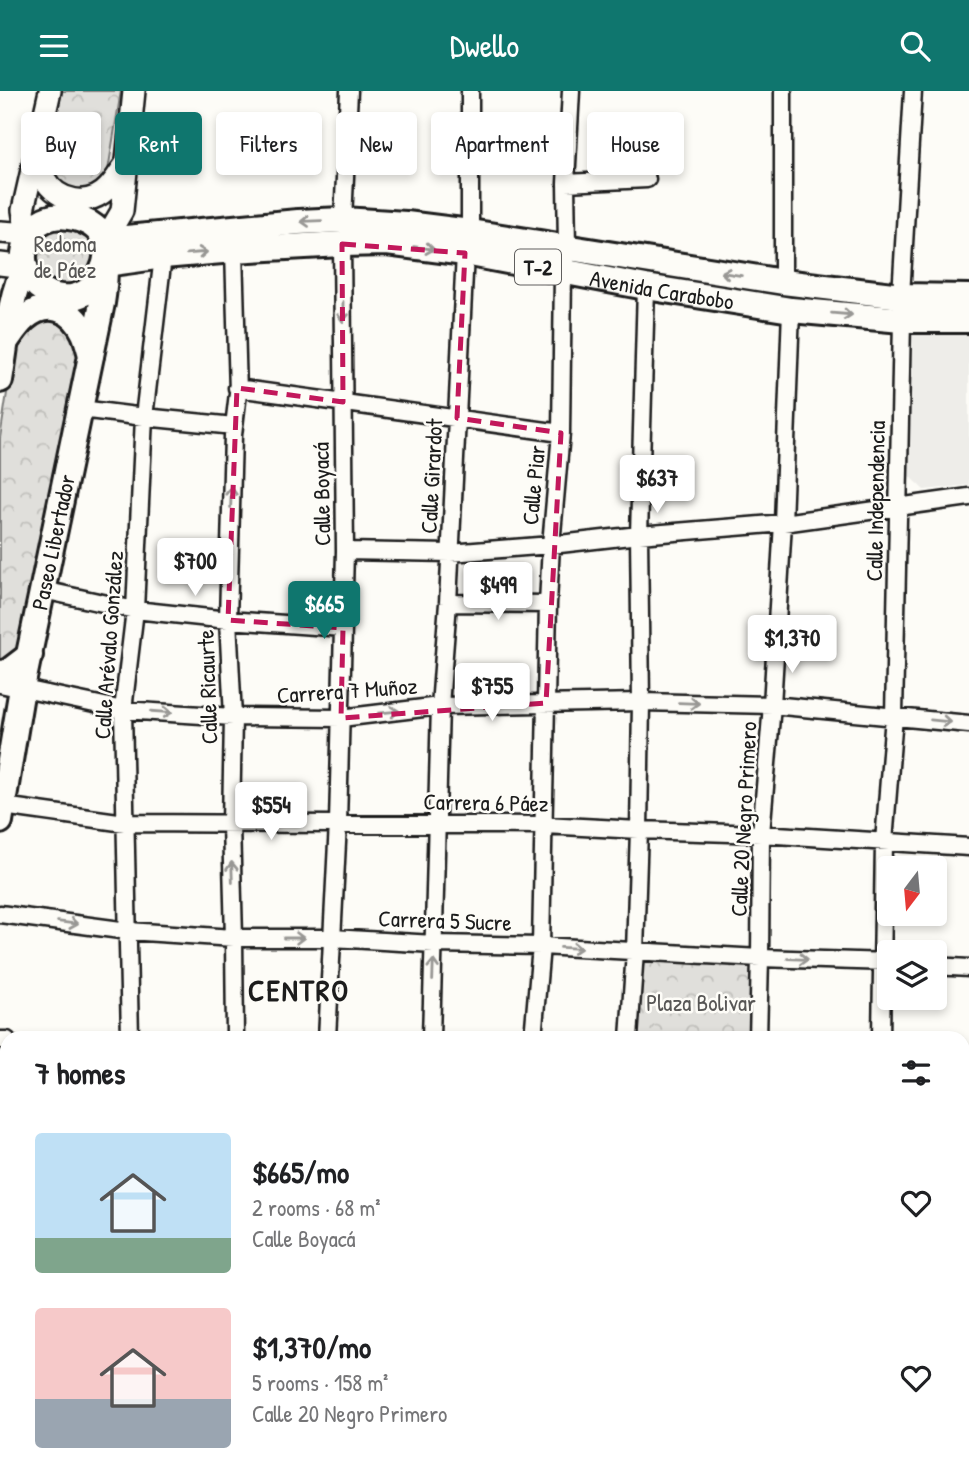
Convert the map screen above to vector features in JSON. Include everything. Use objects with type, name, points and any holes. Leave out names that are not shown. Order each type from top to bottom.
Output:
[{"type":"highway","points":[[63,216],[89,223],[98,229],[105,252],[96,283],[86,292],[73,297],[47,293],[29,277],[25,267],[24,248],[30,235],[38,224],[49,218],[63,216]]},
{"type":"highway","name":"Avenida Carabobo","points":[[105,252],[243,226],[342,232],[387,243],[467,242],[567,247],[783,282],[969,320]]},
{"type":"highway","name":"Avenida Carabobo","points":[[105,252],[163,256],[234,250],[342,232]]},
{"type":"highway","name":"Avenida Carabobo","points":[[467,242],[563,272],[791,310],[901,308],[969,297]]},
{"type":"highway","name":"Paseo Libertador","points":[[1,813],[16,724],[11,686],[30,655],[104,291],[105,252]]},
{"type":"highway","points":[[0,380],[14,294],[25,267]]},
{"type":"highway","points":[[7,340],[24,318],[40,308],[52,307],[63,310],[78,325],[91,355]]},
{"type":"highway","points":[[0,674],[9,671],[30,655]]},
{"type":"highway","points":[[0,699],[7,703],[16,724]]},
{"type":"main road","points":[[46,112],[50,91]]},
{"type":"main road","name":"Paseo Libertador","points":[[132,112],[134,91]]},
{"type":"main road","points":[[0,232],[30,235],[23,211],[32,175]]},
{"type":"main road","points":[[42,175],[56,192],[70,200],[82,201],[96,198],[109,188],[118,175]]},
{"type":"main road","name":"Paseo Libertador","points":[[105,252],[122,211],[125,175]]},
{"type":"main road","points":[[0,264],[25,267]]},
{"type":"street","name":"Calle Boyacá","points":[[327,1031],[338,824],[345,551],[342,232],[349,91]]},
{"type":"street","name":"Calle Girardot","points":[[431,1031],[440,706],[467,242],[470,91]]},
{"type":"street","name":"Calle Piar","points":[[535,1031],[541,946],[548,604],[561,433],[563,272],[567,247],[566,183],[571,91]]},
{"type":"street","points":[[783,91],[783,282]]},
{"type":"street","name":"Calle Independencia","points":[[886,940],[884,842],[894,716],[901,308],[913,91]]},
{"type":"street","points":[[566,183],[647,179]]},
{"type":"street","name":"Calle Ricaurte","points":[[234,250],[237,388],[228,620],[233,717],[231,824],[235,1031]]},
{"type":"street","name":"Calle Arévalo González","points":[[130,1031],[123,710],[135,610],[144,417],[163,256]]},
{"type":"street","points":[[629,1031],[639,830],[639,535],[646,287]]},
{"type":"street","name":"Calle 20 Negro Primero","points":[[758,1031],[761,834],[783,523],[791,310]]},
{"type":"street","points":[[237,388],[561,433]]},
{"type":"street","points":[[81,409],[234,426]]},
{"type":"street","points":[[345,551],[450,553],[551,545],[783,523],[969,497]]},
{"type":"street","points":[[43,590],[135,610],[343,628]]},
{"type":"street","points":[[448,603],[548,604]]},
{"type":"street","name":"Carrera 7 Muñoz","points":[[11,686],[123,710],[233,717],[341,717],[440,706],[641,702],[772,705],[969,724]]},
{"type":"street","name":"Carrera 6 Páez","points":[[1,813],[125,823],[544,825],[761,834],[969,847]]},
{"type":"street","name":"Carrera 5 Sucre","points":[[0,914],[128,931],[234,938],[331,938],[877,962]]},
{"type":"street","points":[[947,967],[969,968]]},
{"type":"street","name":"Calle Independencia","points":[[881,1031],[883,1010]]},
{"type":"highlighted area","points":[[342,244],[465,253],[457,418],[561,433],[546,703],[341,718],[343,628],[228,620],[237,388],[343,402]]},
{"type":"shaded area","points":[[969,333],[969,485],[924,490],[908,475],[908,335]]},
{"type":"green space","points":[[62,91],[121,91],[118,112],[115,112],[106,183],[98,191],[70,193],[52,175],[101,175],[101,112],[58,112]]},
{"type":"green space","name":"Redoma de Páez","points":[[65,226],[82,231],[90,239],[95,256],[90,273],[82,281],[65,286],[48,281],[40,273],[35,256],[40,239],[48,231]]},
{"type":"green space","points":[[52,315],[80,337],[78,356],[18,659],[0,668],[0,438],[16,335]]},
{"type":"green space","name":"Plaza Bolivar","points":[[635,951],[760,958],[758,1031],[628,1031]]},
{"type":"district","name":"CENTRO","points":[[299,990]]}]
